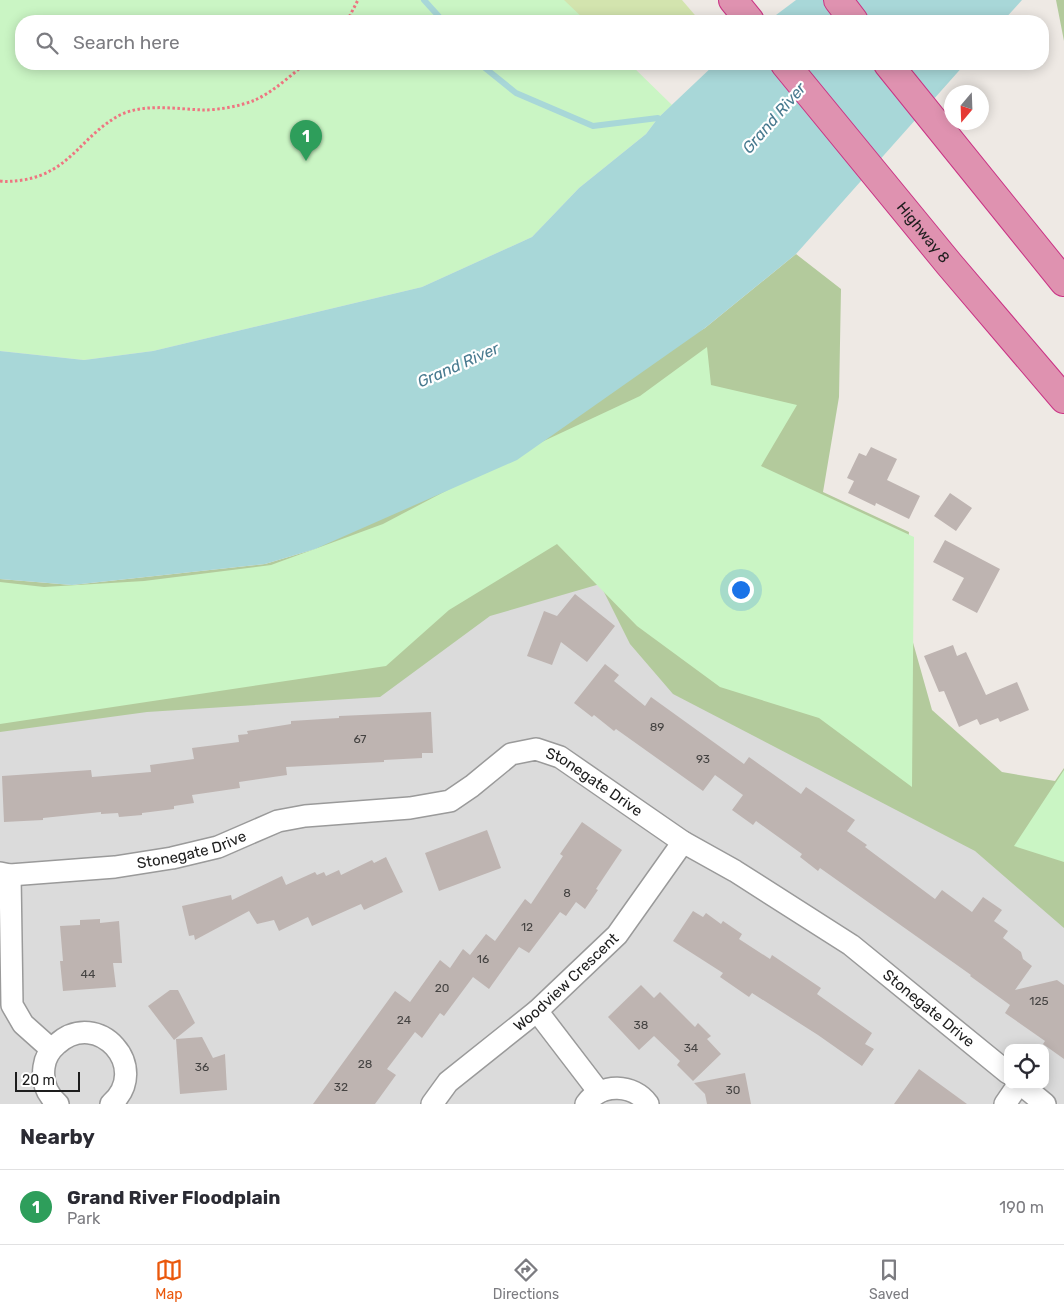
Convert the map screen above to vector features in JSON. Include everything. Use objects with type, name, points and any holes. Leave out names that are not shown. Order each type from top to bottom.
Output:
[{"type":"highway","points":[[733,0],[745,15]]},
{"type":"highway","points":[[838,0],[849,15]]},
{"type":"highway","name":"Highway 8","points":[[790,70],[949,264],[1064,399]]},
{"type":"highway","points":[[893,70],[1064,282]]},
{"type":"street","name":"Stonegate Drive","points":[[5,874],[115,867],[162,860],[218,846],[278,821],[305,816],[410,808],[450,801],[472,786],[511,754],[536,750],[560,756],[683,842],[735,871],[851,945],[1004,1071]]},
{"type":"street","name":"Woodview Crescent","points":[[432,1104],[448,1082],[537,1011],[617,935],[683,842]]},
{"type":"street","points":[[5,874],[12,1005],[23,1024],[51,1049]]},
{"type":"street","points":[[537,1011],[593,1098],[609,1089],[623,1088],[633,1091],[644,1098],[648,1104]]},
{"type":"street","points":[[58,1104],[51,1098],[45,1085],[43,1076],[45,1062],[51,1049],[64,1037],[78,1032],[92,1033],[108,1040],[119,1050],[126,1069],[125,1084],[118,1098],[111,1104]]},
{"type":"street","points":[[1005,1104],[1017,1089]]},
{"type":"street","points":[[1025,1089],[1045,1104]]},
{"type":"path","points":[[349,15],[358,0]]},
{"type":"path","points":[[0,181],[7,182],[36,178],[54,170],[120,115],[148,108],[205,110],[236,106],[256,100],[297,70]]},
{"type":"shaded area","points":[[557,544],[1064,862],[1064,1104],[0,1104],[0,724]]},
{"type":"green space","points":[[0,0],[564,0],[580,15],[15,15],[15,70],[636,70],[672,105],[658,118],[646,134],[579,188],[532,237],[422,287],[153,351],[84,360],[0,351]]},
{"type":"green space","points":[[305,0],[682,0],[695,15],[276,15]]},
{"type":"green space","points":[[1056,0],[1064,0],[1064,41]]},
{"type":"green space","points":[[796,254],[841,289],[839,397],[823,492],[909,532],[903,607],[932,710],[1002,772],[1055,781],[1064,768],[1064,928],[975,851],[673,694],[630,644],[600,584],[490,616],[380,697],[147,712],[0,732],[0,579],[72,585],[265,564],[315,549],[705,328]]},
{"type":"green space","points":[[707,347],[711,385],[797,405],[761,466],[914,537],[912,787],[819,718],[720,687],[637,626],[557,544],[449,610],[386,666],[0,724],[0,582],[44,587],[144,581],[271,565],[383,524],[516,454],[640,396]]},
{"type":"green space","points":[[1064,770],[1064,862],[1014,846]]},
{"type":"water","points":[[796,0],[1022,0],[1008,15],[776,15]]},
{"type":"water","name":"Grand River","points":[[709,70],[960,70],[946,85],[944,85],[944,88],[796,254],[705,328],[517,460],[315,549],[265,564],[72,585],[0,579],[0,351],[84,360],[153,351],[422,287],[532,237],[579,188],[646,134],[658,118]]},
{"type":"building","points":[[871,447],[897,459],[887,480],[920,496],[909,519],[876,503],[875,506],[848,493],[854,481],[847,478],[859,453],[866,456]]},
{"type":"building","points":[[950,493],[972,508],[956,531],[934,516]]},
{"type":"building","points":[[945,540],[1000,569],[977,613],[952,600],[964,578],[933,562]]},
{"type":"building","points":[[575,594],[615,626],[587,662],[561,642],[552,665],[527,656],[544,611],[557,616]]},
{"type":"building","points":[[953,645],[957,656],[966,652],[986,695],[1017,682],[1029,710],[1000,722],[998,718],[980,725],[977,719],[959,727],[944,691],[939,692],[924,656]]},
{"type":"building","points":[[605,664],[619,675],[614,681],[645,706],[651,697],[744,764],[749,757],[801,794],[806,787],[855,820],[847,831],[867,845],[865,847],[935,899],[942,890],[972,912],[983,897],[1002,910],[994,921],[1008,931],[1003,938],[1021,952],[1023,959],[1032,966],[1015,990],[1057,980],[1064,985],[1064,1059],[1049,1048],[1049,1044],[1043,1044],[1045,1041],[1005,1013],[1010,1005],[971,975],[820,868],[818,871],[800,857],[802,854],[756,821],[753,825],[732,810],[743,795],[715,775],[703,791],[616,729],[614,731],[594,715],[592,717],[574,703]]},
{"type":"building","points":[[431,712],[433,753],[422,753],[422,758],[286,767],[287,775],[239,782],[240,788],[192,795],[194,803],[174,806],[174,809],[142,813],[142,815],[119,817],[118,813],[101,814],[101,812],[43,818],[43,820],[4,822],[2,776],[91,770],[92,777],[151,772],[150,765],[194,759],[192,748],[239,742],[238,735],[248,734],[247,731],[291,724],[291,721],[339,718],[339,716]]},
{"type":"building","points":[[582,822],[622,850],[585,909],[576,902],[566,916],[560,912],[529,953],[519,947],[489,989],[473,977],[444,1016],[440,1013],[422,1038],[415,1032],[387,1069],[396,1075],[375,1104],[313,1104],[395,991],[410,1002],[440,960],[450,968],[463,949],[470,955],[486,934],[495,941],[525,899],[531,904],[563,856],[560,854]]},
{"type":"building","points":[[487,830],[501,868],[439,891],[425,853]]},
{"type":"building","points":[[386,857],[403,892],[364,910],[361,904],[312,926],[308,917],[279,931],[274,920],[257,924],[249,911],[195,940],[194,935],[189,936],[182,906],[231,895],[232,900],[282,876],[286,885],[315,872],[317,875],[324,872],[326,876],[339,870],[341,875],[372,860],[374,863]]},
{"type":"building","points":[[693,911],[703,917],[706,913],[721,924],[723,921],[742,934],[739,939],[770,959],[772,955],[821,988],[817,994],[872,1033],[865,1044],[874,1049],[862,1066],[752,993],[749,997],[720,977],[723,973],[673,941]]},
{"type":"building","points":[[100,919],[100,923],[119,921],[122,963],[113,963],[116,987],[63,991],[60,961],[63,961],[60,926],[80,925],[80,920]]},
{"type":"building","points":[[641,985],[654,998],[660,992],[695,1027],[698,1023],[711,1036],[707,1039],[721,1054],[693,1081],[677,1065],[680,1061],[654,1036],[639,1050],[608,1017]]},
{"type":"building","points":[[170,990],[178,990],[195,1023],[174,1040],[148,1006]]},
{"type":"building","points":[[202,1037],[213,1058],[225,1054],[227,1090],[180,1094],[176,1039]]},
{"type":"building","points":[[919,1069],[967,1104],[894,1104]]},
{"type":"building","points":[[745,1073],[751,1104],[707,1104],[705,1094],[694,1083]]},
{"type":"waterway","points":[[424,0],[438,15]]},
{"type":"waterway","points":[[487,70],[516,93],[593,126],[658,118]]},
{"type":"place","name":"Grand River Floodplain","points":[[306,161]]}]
